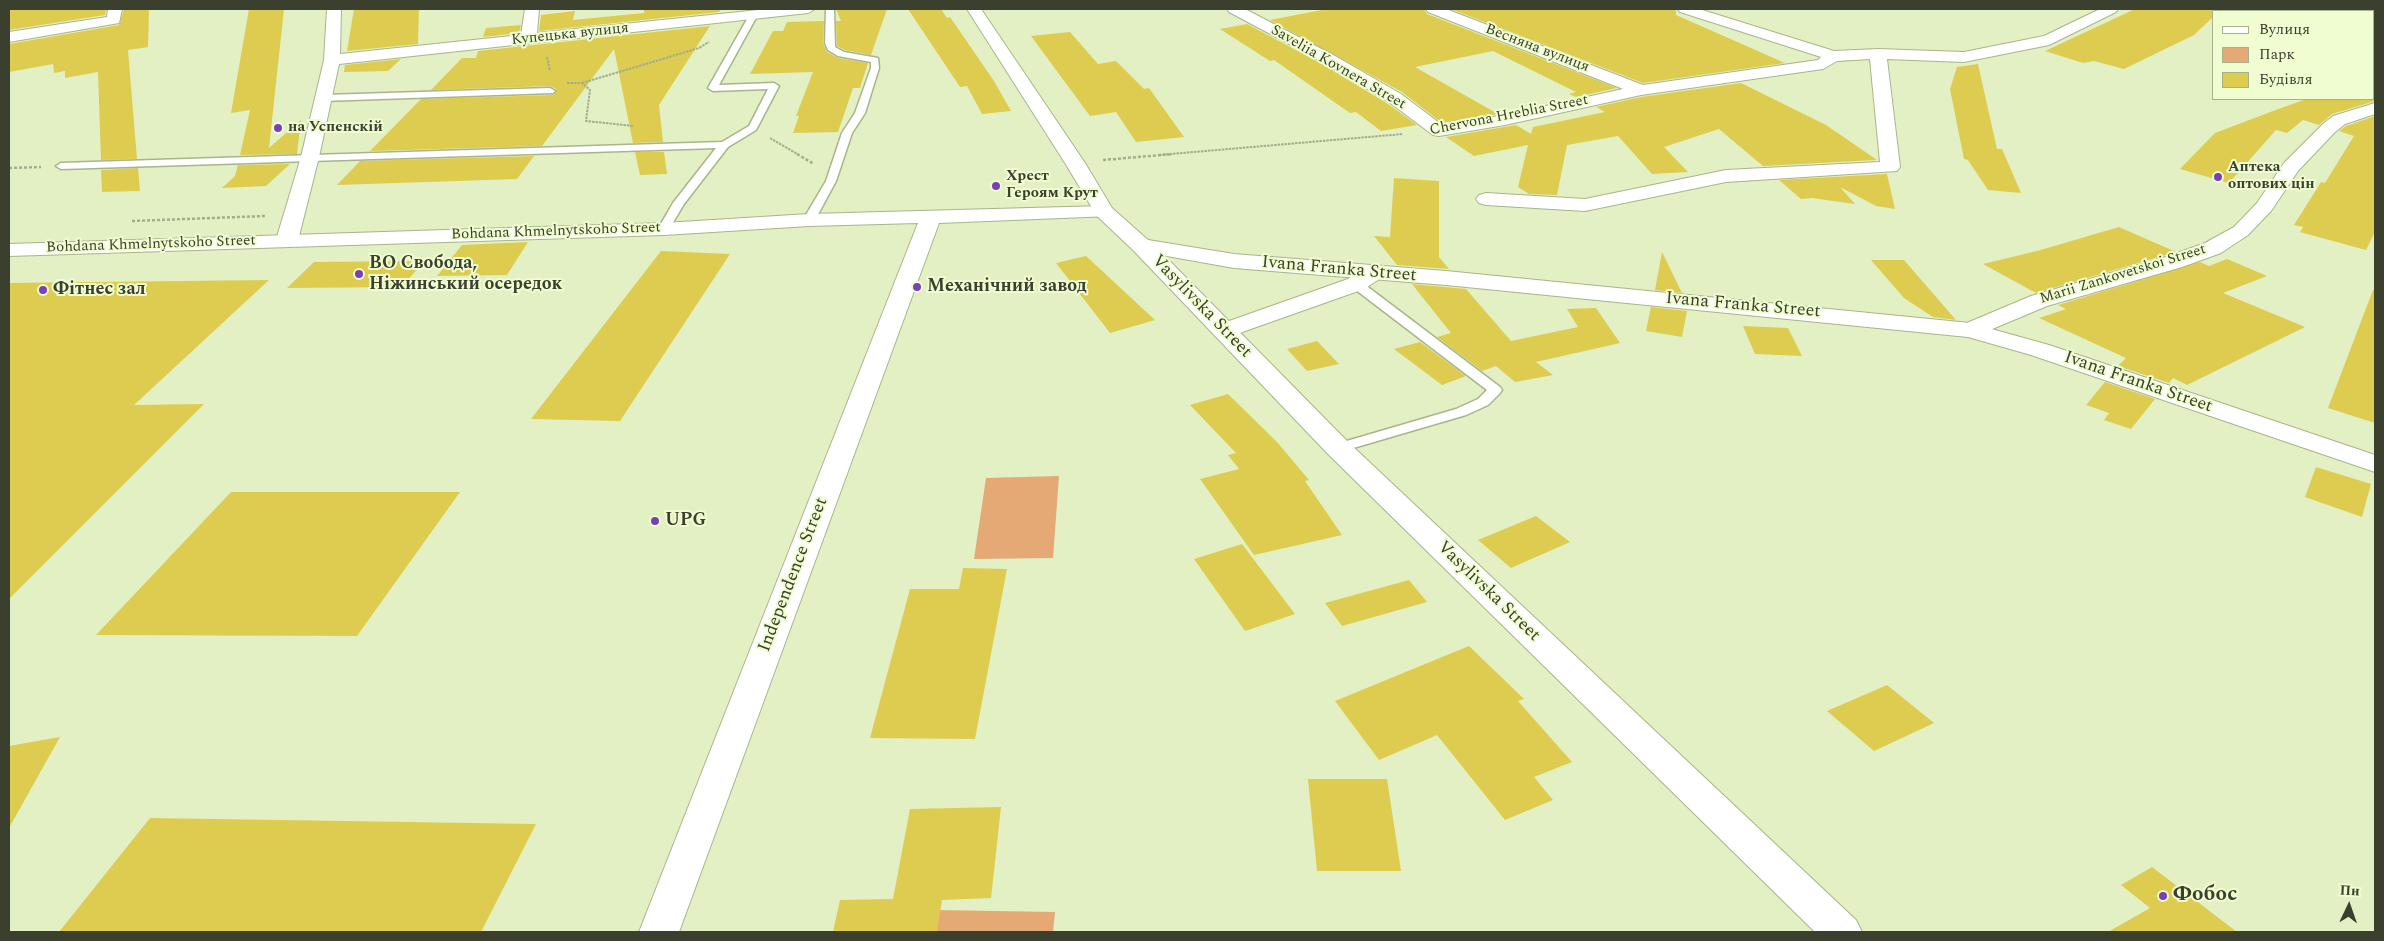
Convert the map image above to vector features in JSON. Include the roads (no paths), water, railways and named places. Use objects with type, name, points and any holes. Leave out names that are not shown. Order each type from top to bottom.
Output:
[{"type":"street","points":[[287,240],[310,157],[332,60],[334,9]]},
{"type":"street","points":[[528,39],[532,9]]},
{"type":"street","name":"Купецька вулиця","points":[[332,60],[808,9]]},
{"type":"street","points":[[974,9],[1075,163],[1104,212],[1141,245]]},
{"type":"street","name":"Saveliia Kovnera Street","points":[[1234,9],[1396,98],[1439,131]]},
{"type":"street","name":"Весняна вулиця","points":[[1433,9],[1641,90]]},
{"type":"street","points":[[1685,9],[1833,56]]},
{"type":"street","name":"Chervona Hreblia Street","points":[[1439,131],[1506,120],[1641,90],[1823,64],[1833,56],[1878,54],[1964,57],[2049,40],[2111,9]]},
{"type":"street","points":[[9,37],[115,14]]},
{"type":"street","points":[[1486,199],[1585,205],[1726,176],[1890,168],[1878,54]]},
{"type":"street","name":"Marii Zankovetskoi Street","points":[[1970,330],[2039,301],[2174,262],[2213,248],[2241,231],[2264,207],[2291,167],[2329,128],[2339,120],[2375,108]]},
{"type":"street","name":"Bohdana Khmelnytskoho Street","points":[[9,250],[664,229],[809,220],[1104,212]]},
{"type":"street","name":"Independence Street","points":[[659,932],[930,218]]},
{"type":"street","name":"Ivana Franka Street","points":[[1141,245],[1234,262],[1364,278],[1824,314],[1970,330],[2040,350],[2375,464]]},
{"type":"street","name":"Vasylivska Street","points":[[1141,245],[1338,448],[1842,932]]},
{"type":"street","points":[[1223,331],[1364,278]]},
{"type":"lane","points":[[809,220],[831,181],[847,133],[860,113],[875,68],[875,60],[841,54],[831,48],[829,43],[830,9]]},
{"type":"lane","points":[[664,229],[679,203],[724,145],[753,128],[774,86],[713,88],[753,16]]},
{"type":"lane","points":[[323,98],[550,91]]},
{"type":"lane","points":[[61,166],[724,145]]},
{"type":"lane","points":[[1338,448],[1461,412],[1483,402],[1494,390],[1364,278]]},
{"type":"place","name":"на Успенскій","points":[[278,128]]},
{"type":"place","name":"Аптека оптових цін","points":[[2218,177]]},
{"type":"place","name":"Хрест Героям Крут","points":[[996,186]]},
{"type":"place","name":"ВО Свобода, Ніжинський осередок","points":[[359,274]]},
{"type":"place","name":"Механічний завод","points":[[917,287]]},
{"type":"place","name":"Фітнес зал","points":[[43,290]]},
{"type":"place","name":"UPG","points":[[655,521]]},
{"type":"place","name":"Фобос","points":[[2163,896]]}]
